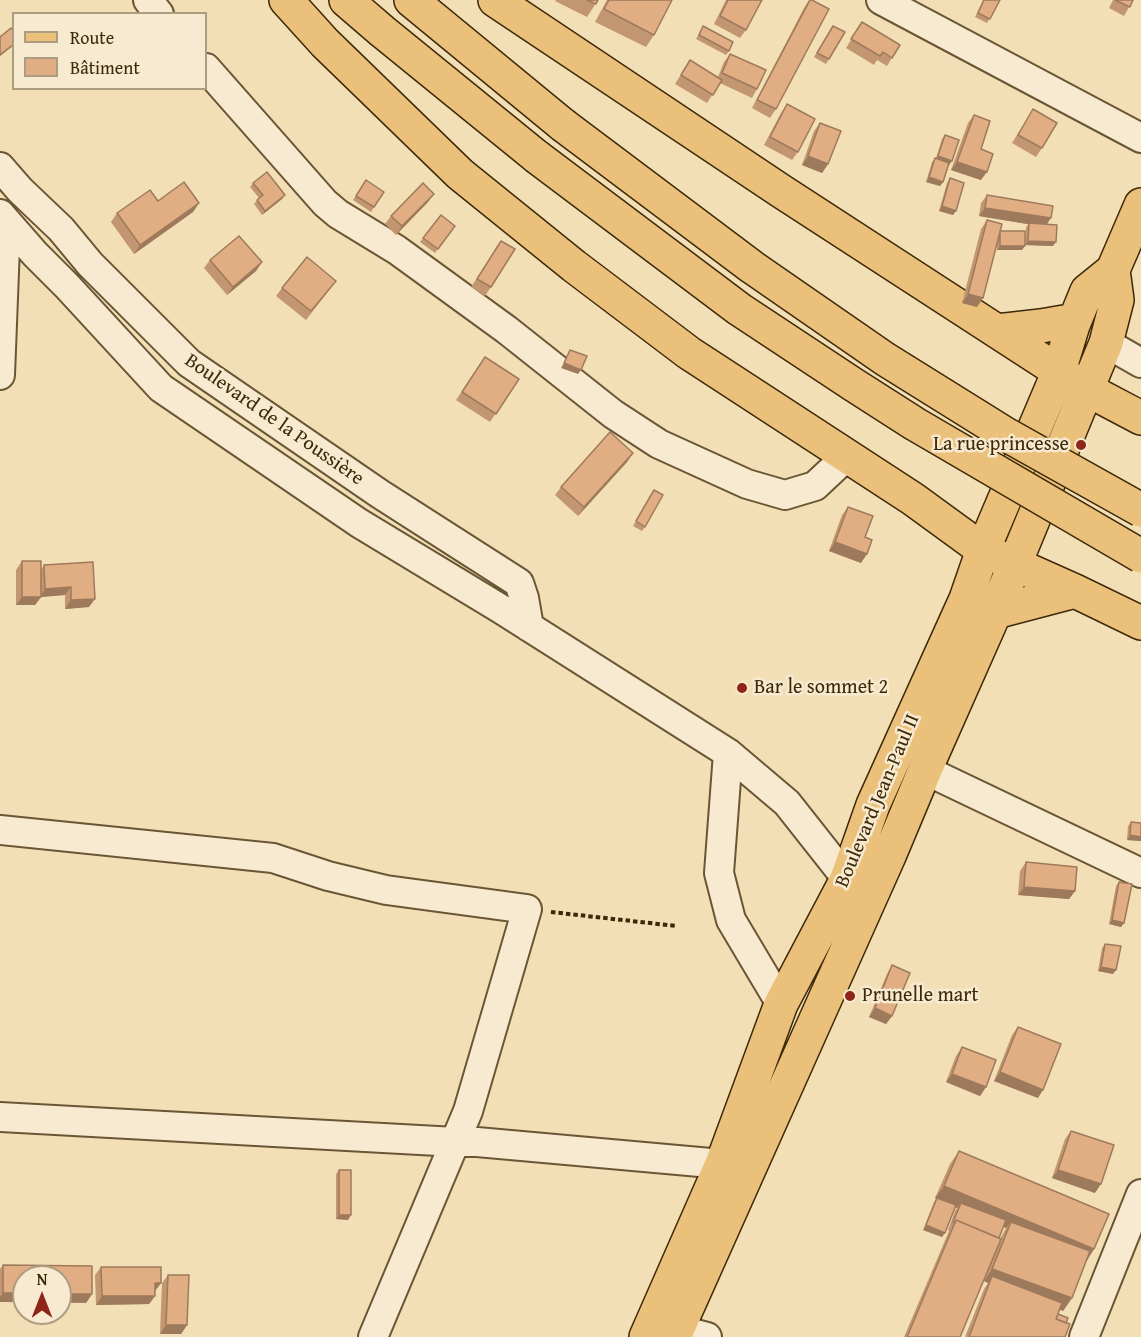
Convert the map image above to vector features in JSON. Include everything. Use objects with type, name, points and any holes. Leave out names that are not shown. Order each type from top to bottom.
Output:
[{"type":"main road","points":[[286,0],[325,43],[460,174],[574,266],[689,353],[913,499],[982,550],[1141,623]]},
{"type":"main road","points":[[346,0],[537,157],[739,309],[935,436],[1141,556]]},
{"type":"main road","points":[[411,0],[563,125],[752,267],[885,359],[1007,435],[1141,510]]},
{"type":"main road","points":[[495,0],[781,191],[1086,389],[1141,418]]},
{"type":"main road","name":"Boulevard Jean-Paul II","points":[[686,1334],[781,1004],[847,879],[873,805],[966,598],[982,550],[1059,371],[1073,325],[1087,291],[1113,270],[1141,205]]},
{"type":"main road","name":"Boulevard Jean-Paul II","points":[[646,1337],[734,1169],[884,867],[995,612],[1106,343],[1117,300],[1113,270]]},
{"type":"main road","points":[[997,331],[1064,322],[1073,325]]},
{"type":"main road","points":[[995,612],[1075,591]]},
{"type":"street","points":[[148,0],[157,12]]},
{"type":"street","points":[[881,0],[1141,138]]},
{"type":"street","points":[[207,69],[325,203],[338,214],[397,250],[507,330],[613,414],[659,444],[747,484],[785,495],[815,486],[847,456]]},
{"type":"street","name":"Boulevard de la Poussière","points":[[0,167],[20,190],[61,229],[90,264],[189,363],[380,494],[519,583],[529,627]]},
{"type":"street","points":[[0,375],[3,217]]},
{"type":"street","name":"Boulevard de la Poussière","points":[[3,217],[161,388],[359,523],[501,609],[728,753],[787,803],[847,879]]},
{"type":"street","points":[[1106,343],[1141,363]]},
{"type":"street","points":[[728,753],[718,873],[731,920],[781,1004]]},
{"type":"street","points":[[925,770],[1141,873]]},
{"type":"street","points":[[0,830],[273,858],[328,876],[386,890],[526,909],[468,1111],[373,1337]]},
{"type":"street","points":[[0,1117],[477,1142],[734,1169]]},
{"type":"street","points":[[1084,1337],[1134,1230],[1141,1194]]},
{"type":"path","points":[[526,909],[675,926]]},
{"type":"building","points":[[609,0],[672,0],[654,35],[604,9]]},
{"type":"building","points":[[728,0],[762,0],[746,30],[720,16]]},
{"type":"building","points":[[810,0],[829,9],[776,109],[757,100]]},
{"type":"building","points":[[984,0],[1000,0],[990,19],[978,13]]},
{"type":"building","points":[[1115,0],[1133,0],[1130,7]]},
{"type":"building","points":[[862,22],[900,45],[892,58],[883,52],[880,56],[851,39]]},
{"type":"building","points":[[703,26],[733,42],[729,51],[699,35]]},
{"type":"building","points":[[833,26],[845,32],[829,59],[817,53]]},
{"type":"building","points":[[12,29],[12,46],[0,55],[0,37]]},
{"type":"building","points":[[730,54],[766,70],[757,89],[722,73]]},
{"type":"building","points":[[690,60],[722,80],[713,95],[681,75]]},
{"type":"building","points":[[787,104],[815,119],[798,152],[770,137]]},
{"type":"building","points":[[1033,109],[1057,123],[1042,148],[1018,135]]},
{"type":"building","points":[[974,115],[990,121],[981,149],[993,154],[987,172],[957,162]]},
{"type":"building","points":[[820,123],[841,131],[828,164],[808,156]]},
{"type":"building","points":[[945,135],[959,140],[952,161],[938,156]]},
{"type":"building","points":[[935,158],[949,163],[943,182],[929,177]]},
{"type":"building","points":[[267,172],[285,195],[265,211],[257,200],[263,195],[253,183]]},
{"type":"building","points":[[950,178],[964,183],[956,211],[942,206]]},
{"type":"building","points":[[366,180],[384,192],[374,207],[356,196]]},
{"type":"building","points":[[184,182],[199,203],[140,245],[117,213],[150,190],[158,201]]},
{"type":"building","points":[[423,183],[434,194],[402,226],[391,216]]},
{"type":"building","points":[[987,195],[1053,206],[1051,218],[985,208]]},
{"type":"building","points":[[441,215],[455,226],[438,249],[423,238]]},
{"type":"building","points":[[987,220],[1002,224],[983,298],[968,294]]},
{"type":"building","points":[[1029,223],[1057,225],[1056,242],[1028,241]]},
{"type":"building","points":[[1000,231],[1025,231],[1025,246],[1000,246]]},
{"type":"building","points":[[239,236],[262,262],[233,287],[210,260]]},
{"type":"building","points":[[501,241],[515,249],[491,287],[477,279]]},
{"type":"building","points":[[307,257],[336,281],[311,311],[282,288]]},
{"type":"building","points":[[570,350],[587,356],[581,370],[564,363]]},
{"type":"building","points":[[485,357],[519,379],[496,414],[462,392]]},
{"type":"building","points":[[610,432],[633,453],[584,507],[561,487]]},
{"type":"building","points":[[654,490],[663,495],[645,527],[636,521]]},
{"type":"building","points":[[848,507],[873,516],[865,537],[872,540],[867,554],[835,542]]},
{"type":"building","points":[[22,561],[41,561],[41,597],[22,597]]},
{"type":"building","points":[[93,562],[95,599],[71,600],[71,587],[45,589],[44,565]]},
{"type":"building","points":[[1131,822],[1141,823],[1141,837],[1130,835]]},
{"type":"building","points":[[1026,862],[1077,867],[1075,891],[1024,887]]},
{"type":"building","points":[[1119,882],[1132,884],[1124,923],[1112,920]]},
{"type":"building","points":[[1105,944],[1121,946],[1116,970],[1101,967]]},
{"type":"building","points":[[892,965],[910,973],[892,1016],[875,1008]]},
{"type":"building","points":[[1018,1027],[1061,1044],[1043,1090],[1000,1072]]},
{"type":"building","points":[[962,1047],[996,1060],[986,1087],[952,1074]]},
{"type":"building","points":[[1071,1131],[1114,1145],[1101,1184],[1058,1170]]},
{"type":"building","points":[[959,1151],[1109,1214],[1094,1249],[944,1186]]},
{"type":"building","points":[[339,1170],[351,1170],[351,1215],[339,1215]]},
{"type":"building","points":[[937,1198],[956,1205],[945,1233],[926,1225]]},
{"type":"building","points":[[961,1203],[1006,1220],[999,1238],[956,1220],[955,1223],[953,1222]]},
{"type":"building","points":[[956,1220],[1001,1239],[960,1337],[907,1337]]},
{"type":"building","points":[[1011,1222],[1090,1251],[1072,1298],[992,1269]]},
{"type":"building","points":[[3,1265],[12,1265],[12,1293],[3,1293]]},
{"type":"building","points":[[72,1266],[92,1266],[92,1294],[72,1294]]},
{"type":"building","points":[[101,1267],[161,1267],[161,1283],[155,1283],[155,1296],[102,1296]]},
{"type":"building","points":[[168,1275],[189,1275],[187,1325],[166,1325]]},
{"type":"building","points":[[992,1276],[1062,1303],[1056,1319],[1070,1324],[1065,1337],[969,1337]]},
{"type":"building","points":[[1058,1314],[1068,1318],[1066,1323],[1056,1319]]},
{"type":"place","name":"La rue princesse","points":[[1081,445]]},
{"type":"place","name":"Bar le sommet 2","points":[[742,688]]},
{"type":"place","name":"Prunelle mart","points":[[850,996]]}]
